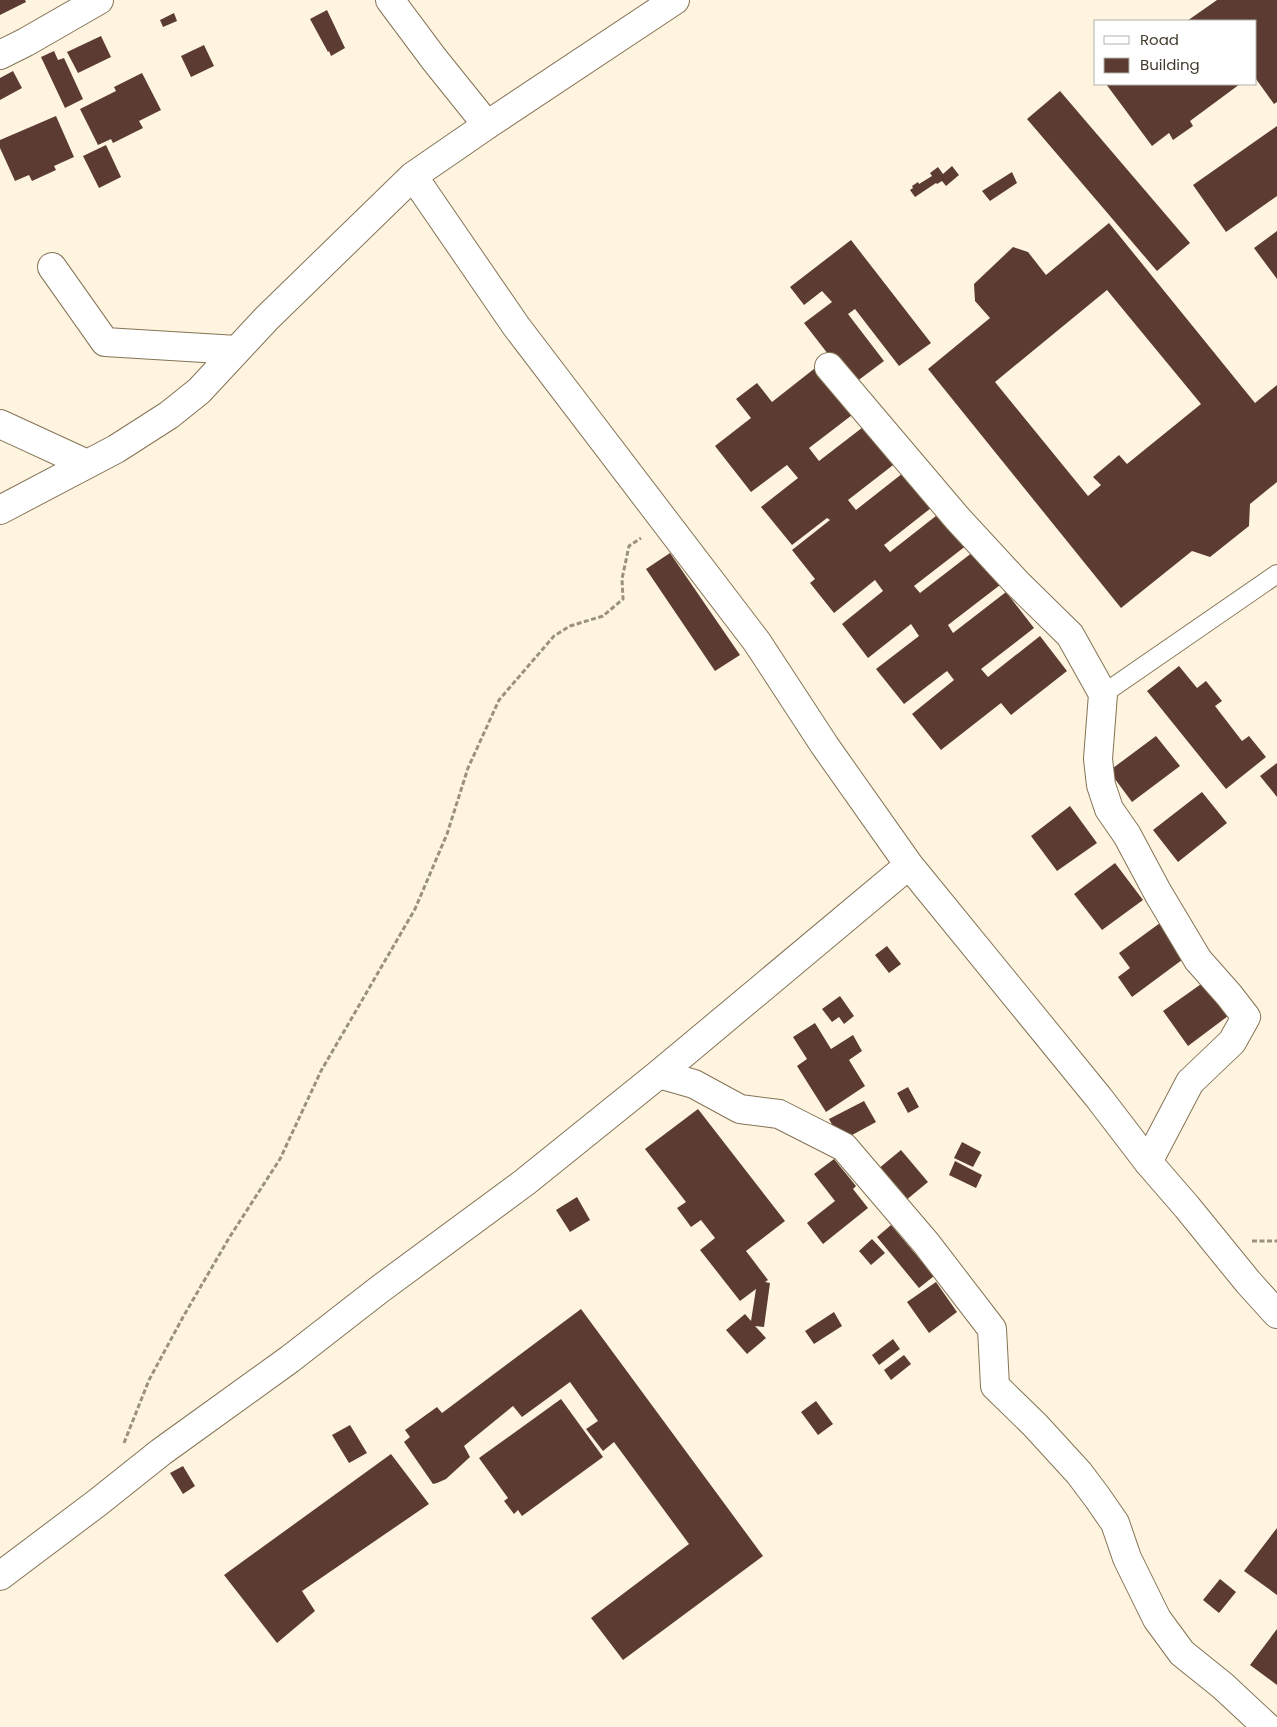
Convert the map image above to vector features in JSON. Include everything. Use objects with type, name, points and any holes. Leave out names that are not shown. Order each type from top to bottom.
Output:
[{"type":"street","points":[[0,55],[99,0]]},
{"type":"street","points":[[390,0],[428,52],[487,125]]},
{"type":"street","points":[[0,510],[88,464],[146,431],[169,415],[199,391],[274,312],[413,176],[675,0]]},
{"type":"street","points":[[413,176],[516,326],[757,642],[826,746],[909,864],[1099,1098],[1148,1162],[1277,1314]]},
{"type":"street","points":[[52,267],[105,342],[237,350]]},
{"type":"street","points":[[829,367],[957,518],[1016,583],[1070,635],[1103,694],[1098,759],[1101,785],[1109,809],[1127,835],[1158,894],[1198,960],[1246,1017],[1232,1042],[1190,1082],[1148,1162]]},
{"type":"street","points":[[0,424],[88,464]]},
{"type":"street","points":[[0,1576],[161,1452],[290,1359],[380,1289],[467,1226],[659,1074],[909,864]]},
{"type":"street","points":[[659,1074],[694,1084],[740,1109],[779,1114],[844,1147],[926,1243],[992,1330],[995,1386],[1035,1425],[1097,1497],[1115,1523],[1127,1558],[1157,1619],[1177,1647],[1267,1727]]},
{"type":"lane","points":[[1103,694],[1277,574]]},
{"type":"path","points":[[122,1446],[149,1380],[183,1317],[229,1238],[280,1159],[321,1072],[415,909],[447,834],[468,768],[499,700],[554,636],[570,626],[603,616],[623,599],[622,579],[629,546],[664,520]]},
{"type":"building","points":[[0,0],[25,0],[26,2],[0,15]]},
{"type":"building","points":[[1217,0],[1277,0],[1277,102],[1274,104],[1257,80],[1257,20],[1188,20]]},
{"type":"building","points":[[327,10],[345,48],[331,56],[310,19]]},
{"type":"building","points":[[174,13],[177,21],[163,27],[160,20]]},
{"type":"building","points":[[101,36],[111,57],[78,73],[67,52]]},
{"type":"building","points":[[204,45],[214,66],[191,77],[181,56]]},
{"type":"building","points":[[54,51],[58,60],[64,58],[83,99],[65,108],[41,57]]},
{"type":"building","points":[[13,71],[22,88],[0,100],[0,78]]},
{"type":"building","points":[[142,73],[161,110],[139,121],[143,128],[113,143],[111,139],[98,145],[80,109],[116,91],[114,87]]},
{"type":"building","points":[[1107,85],[1239,85],[1190,121],[1193,126],[1173,140],[1169,133],[1152,146]]},
{"type":"building","points":[[1060,91],[1190,243],[1157,271],[1027,119]]},
{"type":"building","points":[[56,116],[74,157],[54,166],[56,170],[32,181],[29,175],[15,181],[0,148],[0,140]]},
{"type":"building","points":[[1277,126],[1277,196],[1226,232],[1193,185]]},
{"type":"building","points":[[106,145],[121,177],[99,188],[83,156]]},
{"type":"building","points":[[952,166],[959,175],[946,186],[942,181],[936,183],[915,197],[910,190],[918,182],[919,184],[932,176],[930,173],[938,167],[943,174]]},
{"type":"building","points":[[1012,172],[1017,183],[990,201],[982,191]]},
{"type":"building","points":[[1109,223],[1255,403],[1277,385],[1277,482],[1250,504],[1249,526],[1210,557],[1192,551],[1121,608],[928,369],[990,318],[975,301],[974,284],[1013,247],[1028,252],[1046,275]],"holes":[[[1107,290],[1201,404],[1127,464],[1119,455],[1093,477],[1101,485],[1088,496],[995,382]]]},
{"type":"building","points":[[1277,231],[1277,279],[1254,248]]},
{"type":"building","points":[[851,240],[931,343],[899,366],[855,309],[848,314],[884,361],[852,385],[804,323],[832,302],[822,291],[804,305],[790,287]]},
{"type":"building","points":[[819,365],[856,412],[809,448],[819,461],[867,424],[897,462],[848,500],[856,510],[903,473],[931,508],[884,545],[890,552],[941,512],[967,545],[914,586],[920,593],[973,552],[1000,585],[948,625],[953,633],[1006,592],[1034,628],[981,669],[988,677],[1040,636],[1067,671],[1011,715],[1001,703],[941,750],[912,714],[954,680],[947,671],[904,704],[876,669],[919,636],[911,624],[868,658],[842,624],[883,591],[875,580],[834,613],[810,583],[815,579],[792,550],[830,520],[827,518],[792,545],[761,507],[798,478],[787,465],[751,492],[715,446],[751,418],[736,399],[757,383],[772,402]]},
{"type":"building","points":[[670,553],[740,655],[715,671],[646,569]]},
{"type":"building","points":[[1179,666],[1197,688],[1206,681],[1222,701],[1215,706],[1242,741],[1249,736],[1266,757],[1226,789],[1147,691]]},
{"type":"building","points":[[1156,736],[1180,766],[1132,802],[1109,771]]},
{"type":"building","points":[[1277,763],[1277,797],[1260,776]]},
{"type":"building","points":[[1202,792],[1227,823],[1178,862],[1153,830]]},
{"type":"building","points":[[1070,806],[1097,843],[1057,871],[1031,836]]},
{"type":"building","points":[[1115,863],[1143,900],[1102,930],[1074,894]]},
{"type":"building","points":[[1160,923],[1186,957],[1132,997],[1118,977],[1130,968],[1119,953]]},
{"type":"building","points":[[887,946],[901,964],[889,973],[875,955]]},
{"type":"building","points":[[1204,982],[1228,1016],[1188,1046],[1163,1011]]},
{"type":"building","points":[[840,996],[854,1016],[844,1024],[839,1017],[832,1022],[822,1009]]},
{"type":"building","points":[[815,1023],[831,1049],[853,1035],[862,1051],[849,1060],[865,1086],[826,1112],[797,1066],[807,1059],[793,1037]]},
{"type":"building","points":[[908,1087],[919,1107],[908,1113],[897,1093]]},
{"type":"building","points":[[864,1101],[876,1122],[841,1141],[829,1119]]},
{"type":"building","points":[[698,1109],[785,1221],[746,1251],[768,1280],[765,1282],[770,1283],[764,1327],[755,1326],[766,1338],[747,1354],[726,1330],[745,1314],[751,1321],[756,1289],[740,1301],[700,1250],[715,1238],[701,1220],[691,1227],[677,1208],[686,1202],[645,1149]]},
{"type":"building","points":[[962,1142],[981,1152],[973,1167],[954,1158]]},
{"type":"building","points":[[901,1150],[928,1182],[905,1201],[878,1169]]},
{"type":"building","points":[[834,1159],[856,1186],[853,1189],[868,1208],[823,1244],[807,1223],[835,1201],[814,1174]]},
{"type":"building","points":[[955,1161],[982,1175],[976,1188],[949,1175]]},
{"type":"building","points":[[577,1197],[590,1220],[570,1232],[556,1210]]},
{"type":"building","points":[[891,1225],[934,1276],[919,1288],[877,1237]]},
{"type":"building","points":[[872,1239],[885,1253],[871,1265],[859,1251]]},
{"type":"building","points":[[936,1282],[957,1312],[929,1333],[907,1302]]},
{"type":"building","points":[[581,1309],[763,1556],[623,1660],[591,1618],[689,1544],[614,1442],[603,1451],[586,1429],[598,1421],[570,1382],[522,1417],[513,1406],[464,1446],[470,1457],[446,1479],[437,1483],[433,1484],[404,1442],[410,1437],[405,1430],[437,1407],[442,1413]]},
{"type":"building","points":[[834,1312],[842,1326],[814,1344],[805,1331]]},
{"type":"building","points":[[893,1339],[900,1349],[879,1365],[872,1355]]},
{"type":"building","points":[[904,1355],[911,1364],[891,1380],[884,1370]]},
{"type":"building","points":[[561,1399],[603,1457],[522,1516],[518,1510],[514,1514],[504,1501],[508,1498],[479,1458]]},
{"type":"building","points":[[816,1401],[833,1424],[818,1435],[801,1412]]},
{"type":"building","points":[[350,1425],[367,1453],[349,1463],[332,1435]]},
{"type":"building","points":[[391,1454],[429,1504],[302,1591],[315,1611],[277,1643],[224,1575]]},
{"type":"building","points":[[183,1466],[195,1486],[183,1494],[170,1473]]},
{"type":"building","points":[[1277,1528],[1277,1595],[1244,1571]]},
{"type":"building","points":[[1220,1579],[1236,1592],[1219,1613],[1203,1600]]},
{"type":"building","points":[[1277,1629],[1277,1685],[1250,1665]]}]
